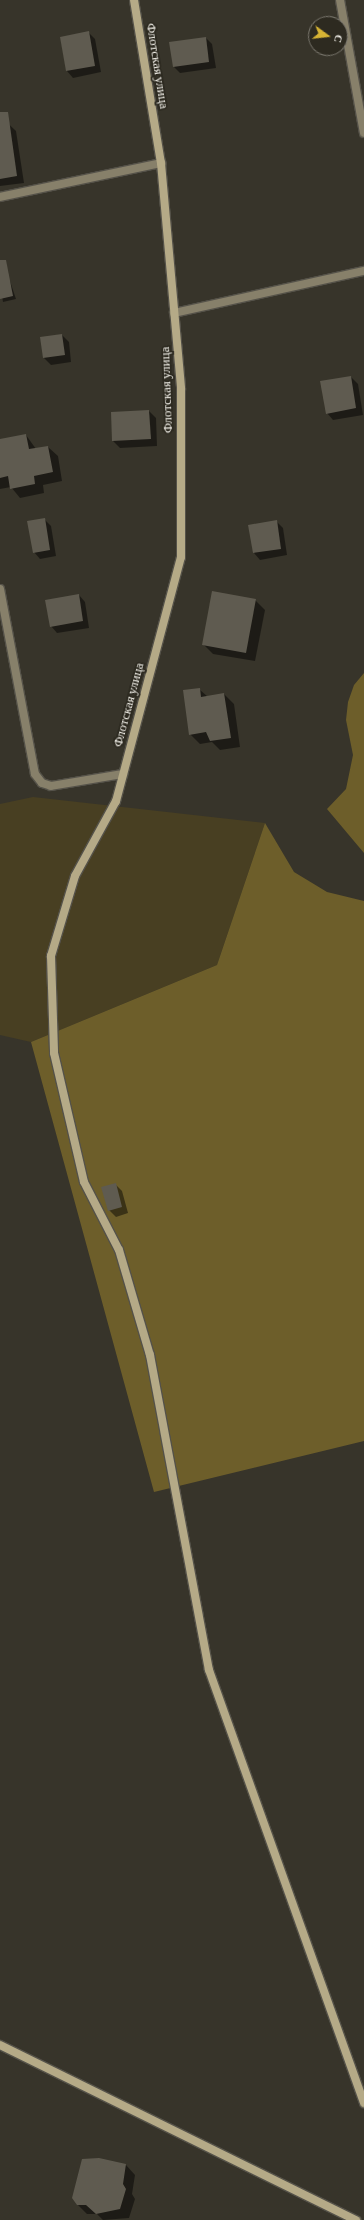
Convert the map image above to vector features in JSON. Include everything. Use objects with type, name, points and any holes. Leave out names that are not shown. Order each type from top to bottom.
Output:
[{"type":"street","name":"Флотская улица","points":[[134,0],[161,163],[181,389],[181,557],[116,801],[75,876],[51,956],[54,1053],[84,1182],[119,1250],[150,1355],[209,1670],[364,2104]]},
{"type":"street","points":[[340,0],[364,133]]},
{"type":"street","points":[[0,197],[161,163]]},
{"type":"street","points":[[174,313],[364,271]]},
{"type":"street","points":[[0,589],[35,774],[42,783],[52,786],[123,774]]},
{"type":"street","points":[[0,2044],[356,2220]]},
{"type":"shaded area","points":[[364,673],[364,853],[327,809],[346,789],[353,755],[346,720],[348,702],[354,685]]},
{"type":"shaded area","points":[[33,797],[265,823],[217,965],[31,1042],[0,1035],[0,804]]},
{"type":"shaded area","points":[[265,823],[294,872],[327,892],[364,901],[364,1441],[154,1492],[31,1042],[217,965]]},
{"type":"building","points":[[89,31],[95,66],[66,71],[60,37]]},
{"type":"building","points":[[206,37],[209,62],[173,67],[169,42]]},
{"type":"building","points":[[0,112],[8,112],[17,176],[0,179]]},
{"type":"building","points":[[0,260],[6,260],[13,296],[0,299]]},
{"type":"building","points":[[62,334],[65,355],[43,358],[40,337]]},
{"type":"building","points":[[351,376],[356,408],[326,414],[320,381]]},
{"type":"building","points":[[149,410],[151,439],[112,441],[111,412]]},
{"type":"building","points":[[26,434],[29,449],[48,446],[53,472],[34,476],[35,484],[10,489],[8,476],[0,478],[0,439]]},
{"type":"building","points":[[45,518],[50,550],[33,553],[27,521]]},
{"type":"building","points":[[277,520],[281,549],[253,553],[248,525]]},
{"type":"building","points":[[212,591],[256,599],[246,653],[202,645]]},
{"type":"building","points":[[79,594],[83,621],[50,627],[45,600]]},
{"type":"building","points":[[200,688],[201,697],[224,693],[231,738],[210,741],[206,732],[189,735],[183,690]]},
{"type":"building","points":[[116,1183],[122,1207],[108,1211],[101,1187]]},
{"type":"building","points":[[99,2158],[126,2164],[123,2184],[126,2189],[120,2209],[96,2214],[86,2205],[77,2205],[72,2198],[82,2159]]}]
